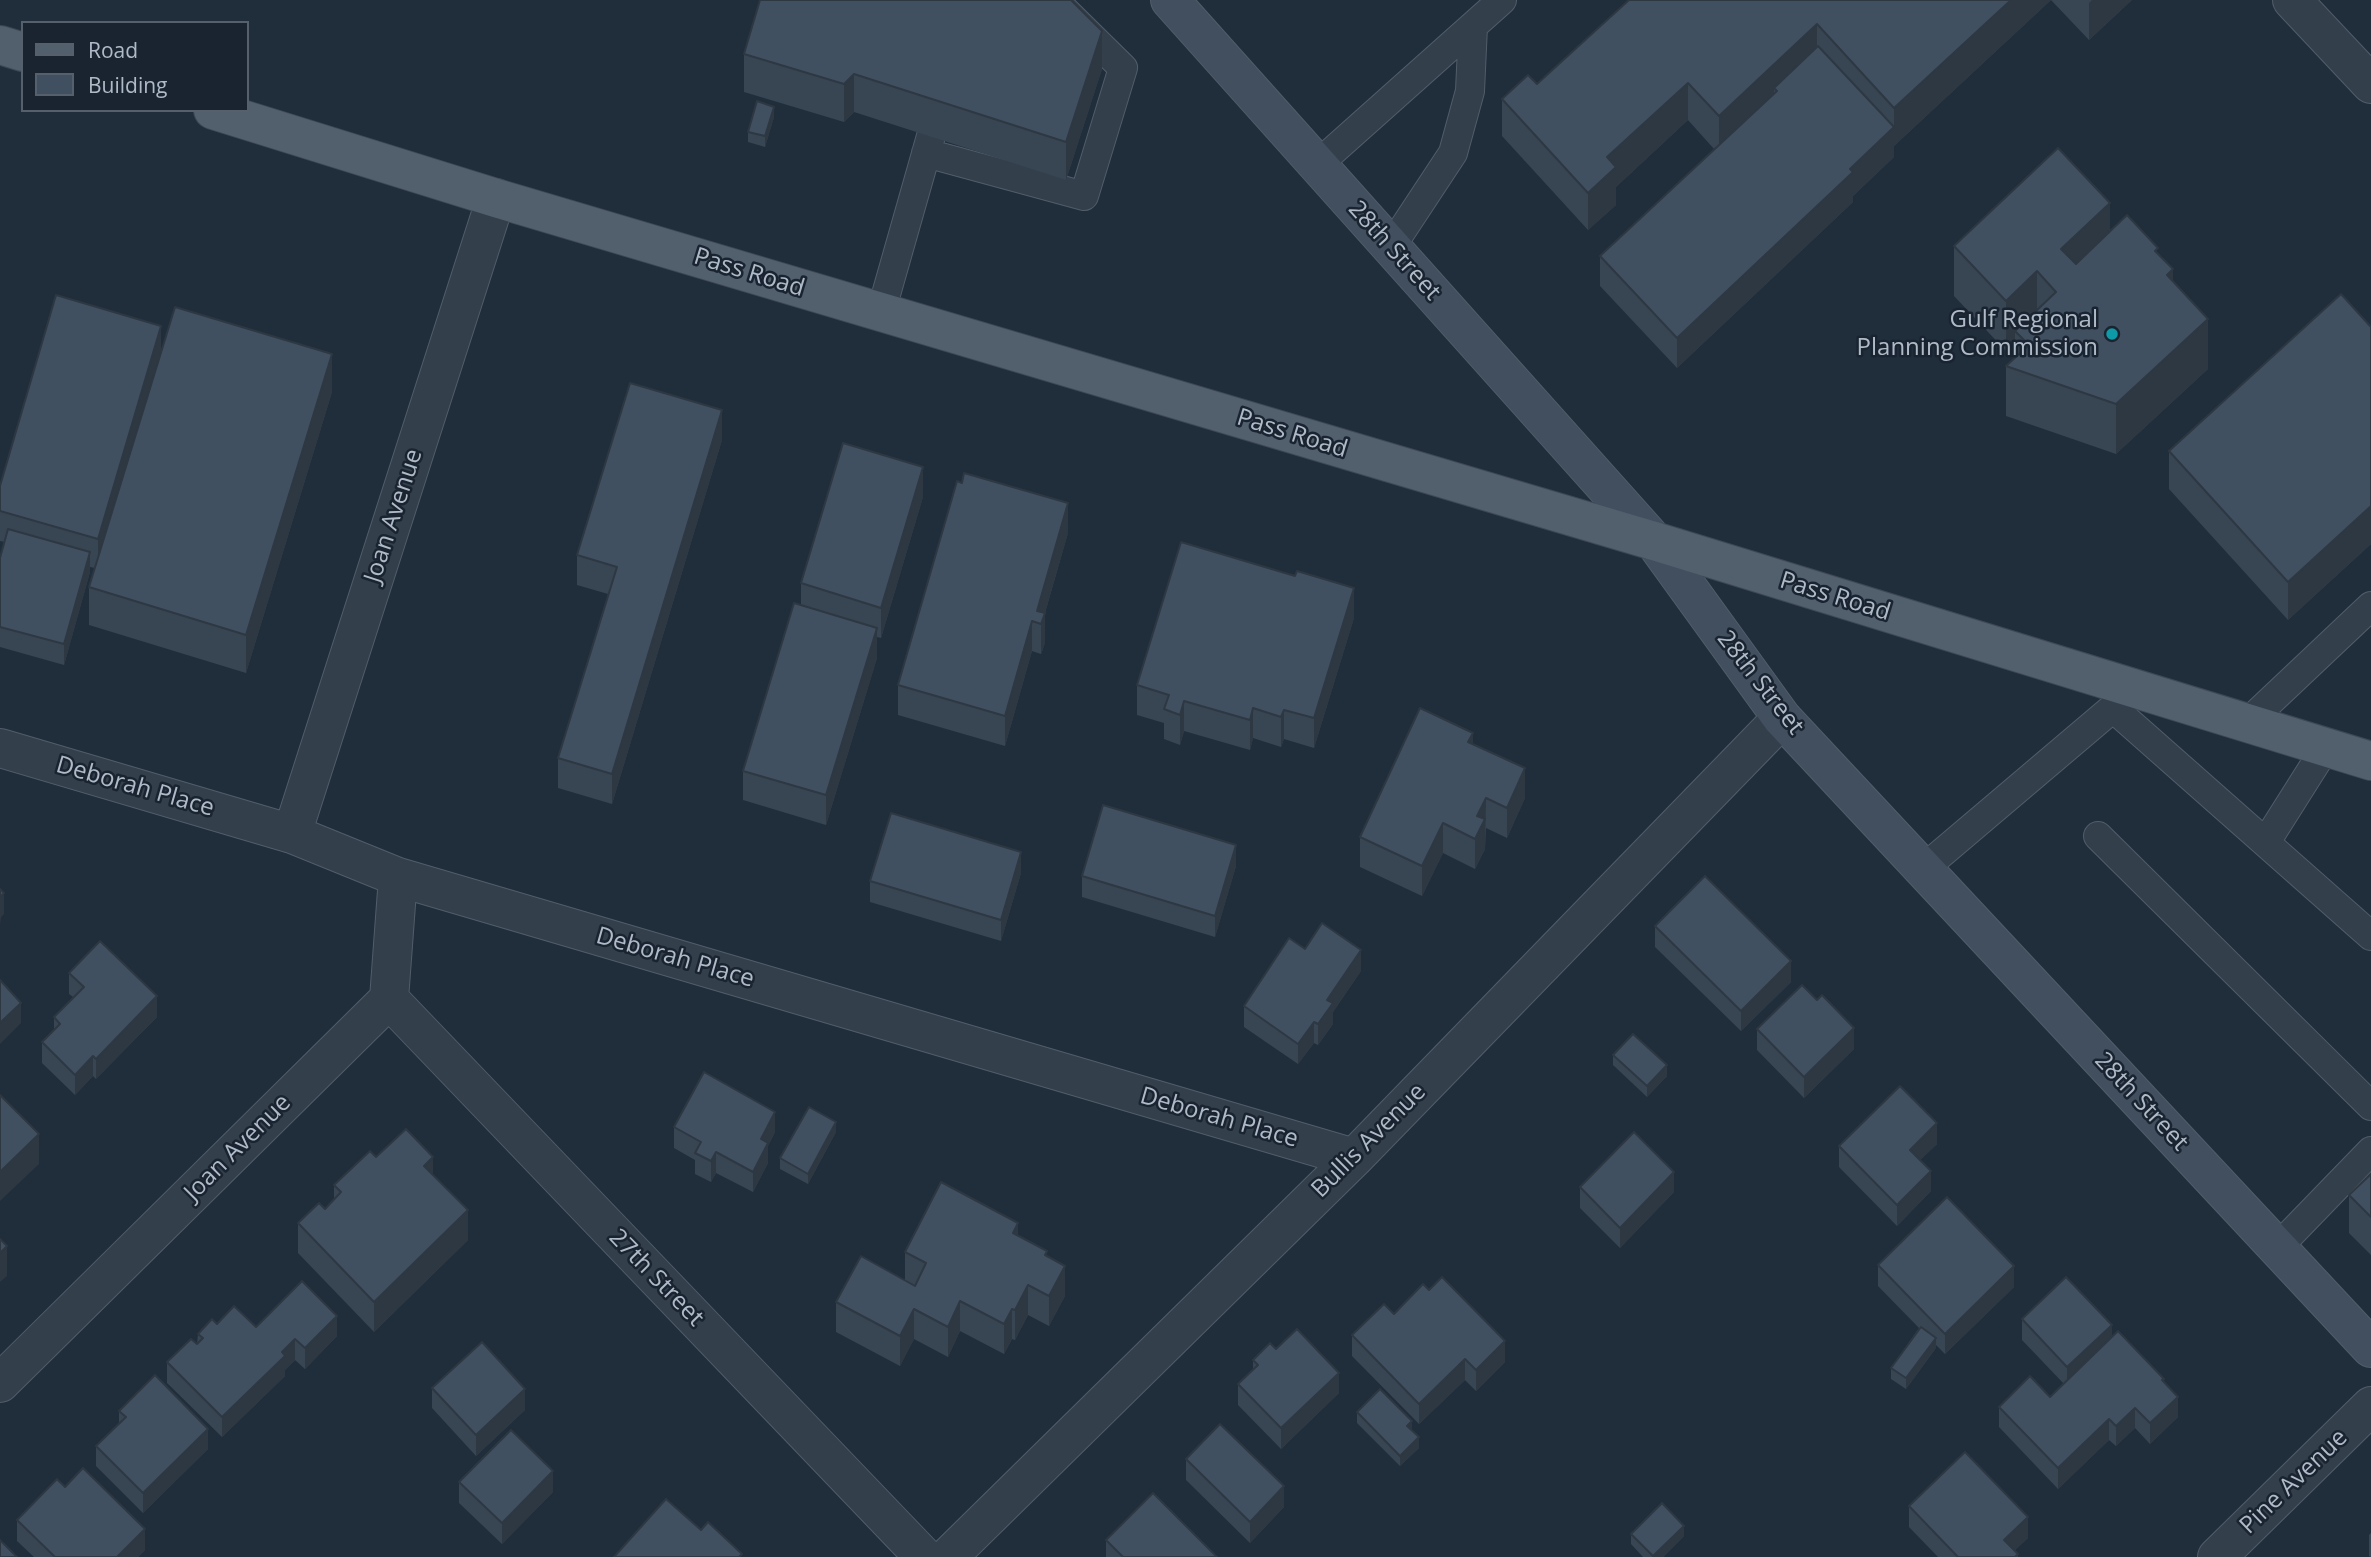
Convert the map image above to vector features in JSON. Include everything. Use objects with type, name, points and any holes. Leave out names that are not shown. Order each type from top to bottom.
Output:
[{"type":"main road","points":[[0,45],[21,51]]},
{"type":"main road","name":"Pass Road","points":[[219,112],[496,198],[1654,541],[2124,698],[2246,724],[2371,761]]},
{"type":"street","name":"28th Street","points":[[1170,0],[1654,541],[1782,718],[2371,1348]]},
{"type":"street","points":[[2292,0],[2371,84]]},
{"type":"street","name":"Joan Avenue","points":[[292,834],[496,198]]},
{"type":"street","name":"Bullis Avenue","points":[[948,1557],[1354,1158],[1782,718]]},
{"type":"street","name":"Deborah Place","points":[[0,748],[292,834],[398,877],[1354,1158]]},
{"type":"street","points":[[389,999],[398,877]]},
{"type":"street","name":"Joan Avenue","points":[[0,1383],[389,999]]},
{"type":"street","name":"27th Street","points":[[389,999],[924,1557]]},
{"type":"street","name":"Pine Avenue","points":[[2217,1557],[2371,1406]]},
{"type":"lane","points":[[1317,164],[1502,0]]},
{"type":"lane","points":[[881,312],[929,145],[1003,167],[1084,196],[1123,68],[1052,5]]},
{"type":"lane","points":[[1391,247],[1453,153],[1470,91],[1473,26]]},
{"type":"lane","points":[[2246,724],[2371,606]]},
{"type":"lane","points":[[1923,869],[2124,698],[2266,842],[2371,936]]},
{"type":"lane","points":[[2266,842],[2326,747]]},
{"type":"lane","points":[[2098,836],[2371,1106]]},
{"type":"lane","points":[[2277,1248],[2371,1151]]},
{"type":"building","points":[[760,0],[1071,0],[1102,31],[1066,142],[854,74],[844,84],[744,54]]},
{"type":"building","points":[[1629,0],[2011,0],[1894,108],[1817,24],[1719,116],[1688,83],[1607,157],[1616,167],[1588,193],[1502,99],[1528,75],[1537,84]]},
{"type":"building","points":[[1818,46],[1894,127],[1850,169],[1853,172],[1677,338],[1600,256],[1777,91],[1774,88]]},
{"type":"building","points":[[757,101],[774,107],[765,136],[748,132]]},
{"type":"building","points":[[2058,148],[2110,203],[2061,249],[2076,264],[2127,215],[2158,248],[2155,251],[2173,269],[2167,275],[2208,319],[2116,404],[2006,366],[2029,345],[2015,331],[2056,292],[2037,271],[2006,301],[1954,246]]},
{"type":"building","points":[[2341,294],[2371,327],[2371,506],[2288,582],[2169,451]]},
{"type":"building","points":[[56,295],[161,326],[98,539],[0,511],[0,486]]},
{"type":"building","points":[[175,307],[332,354],[246,635],[89,587]]},
{"type":"building","points":[[630,383],[722,410],[612,774],[558,758],[617,567],[577,555]]},
{"type":"building","points":[[843,443],[923,467],[881,608],[801,583]]},
{"type":"building","points":[[964,473],[1068,503],[1037,611],[1045,613],[1041,624],[1032,621],[1005,716],[898,685],[957,481],[962,483]]},
{"type":"building","points":[[8,529],[90,552],[64,644],[0,627],[0,558]]},
{"type":"building","points":[[1181,542],[1295,576],[1297,571],[1354,588],[1314,718],[1284,710],[1281,717],[1253,708],[1250,720],[1184,701],[1180,715],[1164,709],[1169,695],[1137,685]]},
{"type":"building","points":[[794,603],[877,628],[826,795],[743,771]]},
{"type":"building","points":[[1420,708],[1473,733],[1468,742],[1525,768],[1507,808],[1486,798],[1477,816],[1485,819],[1475,839],[1443,823],[1422,866],[1360,837]]},
{"type":"building","points":[[1103,805],[1236,845],[1215,916],[1082,876]]},
{"type":"building","points":[[891,813],[1021,852],[1001,920],[870,881]]},
{"type":"building","points":[[1705,876],[1791,961],[1741,1011],[1655,926]]},
{"type":"building","points":[[1322,923],[1361,950],[1327,1000],[1333,1003],[1318,1024],[1314,1022],[1298,1044],[1244,1006],[1289,938],[1305,949]]},
{"type":"building","points":[[100,941],[157,996],[96,1059],[93,1056],[75,1075],[42,1042],[60,1024],[54,1017],[84,987],[69,973]]},
{"type":"building","points":[[0,980],[21,1003],[0,1023]]},
{"type":"building","points":[[1802,985],[1817,1000],[1822,995],[1854,1028],[1804,1077],[1757,1029]]},
{"type":"building","points":[[1633,1034],[1667,1065],[1647,1086],[1613,1055]]},
{"type":"building","points":[[704,1072],[775,1112],[761,1139],[768,1143],[753,1172],[716,1152],[711,1161],[695,1153],[701,1142],[674,1127]]},
{"type":"building","points":[[1900,1086],[1937,1123],[1910,1150],[1931,1171],[1897,1205],[1839,1146]]},
{"type":"building","points":[[0,1095],[39,1134],[0,1172]]},
{"type":"building","points":[[809,1107],[836,1122],[808,1174],[780,1158]]},
{"type":"building","points":[[406,1129],[433,1157],[424,1166],[468,1210],[374,1302],[298,1223],[319,1203],[325,1209],[341,1192],[334,1185],[370,1151],[376,1157]]},
{"type":"building","points":[[1634,1132],[1674,1172],[1620,1228],[1580,1187]]},
{"type":"building","points":[[2371,1174],[2371,1217],[2349,1195]]},
{"type":"building","points":[[941,1182],[1018,1223],[1013,1233],[1047,1251],[1045,1255],[1065,1266],[1049,1296],[1028,1285],[1004,1324],[960,1301],[948,1327],[914,1309],[900,1336],[836,1302],[861,1256],[915,1286],[926,1263],[905,1252]]},
{"type":"building","points":[[1947,1197],[2014,1266],[1945,1334],[1878,1265]]},
{"type":"building","points":[[0,1239],[7,1246],[0,1253]]},
{"type":"building","points":[[1442,1277],[1505,1341],[1476,1370],[1465,1359],[1419,1404],[1352,1335],[1384,1304],[1394,1314],[1423,1284],[1429,1290]]},
{"type":"building","points":[[2066,1277],[2112,1325],[2067,1367],[2022,1319]]},
{"type":"building","points":[[302,1281],[337,1316],[305,1348],[295,1339],[282,1352],[285,1356],[222,1417],[167,1362],[191,1339],[197,1344],[203,1338],[198,1334],[212,1319],[217,1324],[234,1306],[256,1327]]},
{"type":"building","points":[[1921,1327],[1936,1338],[1906,1378],[1891,1368]]},
{"type":"building","points":[[1297,1329],[1339,1373],[1281,1428],[1238,1384],[1258,1365],[1253,1360],[1270,1343],[1276,1349]]},
{"type":"building","points":[[2118,1331],[2178,1397],[2150,1423],[2135,1408],[2116,1426],[2109,1419],[2058,1468],[1999,1407],[2030,1376],[2050,1397]]},
{"type":"building","points":[[482,1342],[525,1389],[476,1435],[432,1388]]},
{"type":"building","points":[[155,1375],[208,1429],[143,1493],[96,1446],[126,1417],[119,1411]]},
{"type":"building","points":[[1380,1389],[1412,1421],[1407,1426],[1419,1437],[1400,1456],[1357,1412]]},
{"type":"building","points":[[1220,1424],[1284,1486],[1250,1522],[1186,1459]]},
{"type":"building","points":[[511,1430],[553,1471],[502,1523],[459,1482]]},
{"type":"building","points":[[1965,1452],[2028,1517],[2004,1540],[2018,1554],[2015,1557],[1958,1557],[1909,1506]]},
{"type":"building","points":[[83,1468],[145,1529],[117,1557],[55,1557],[17,1520],[57,1479],[65,1487]]},
{"type":"building","points":[[1153,1493],[1217,1557],[1123,1557],[1106,1540]]},
{"type":"building","points":[[666,1499],[701,1530],[708,1522],[742,1554],[739,1557],[614,1557]]},
{"type":"building","points":[[1662,1503],[1684,1526],[1653,1556],[1631,1534]]},
{"type":"building","points":[[0,1540],[17,1557],[0,1557]]},
{"type":"place","name":"Gulf Regional Planning Commission","points":[[2112,334]]}]
